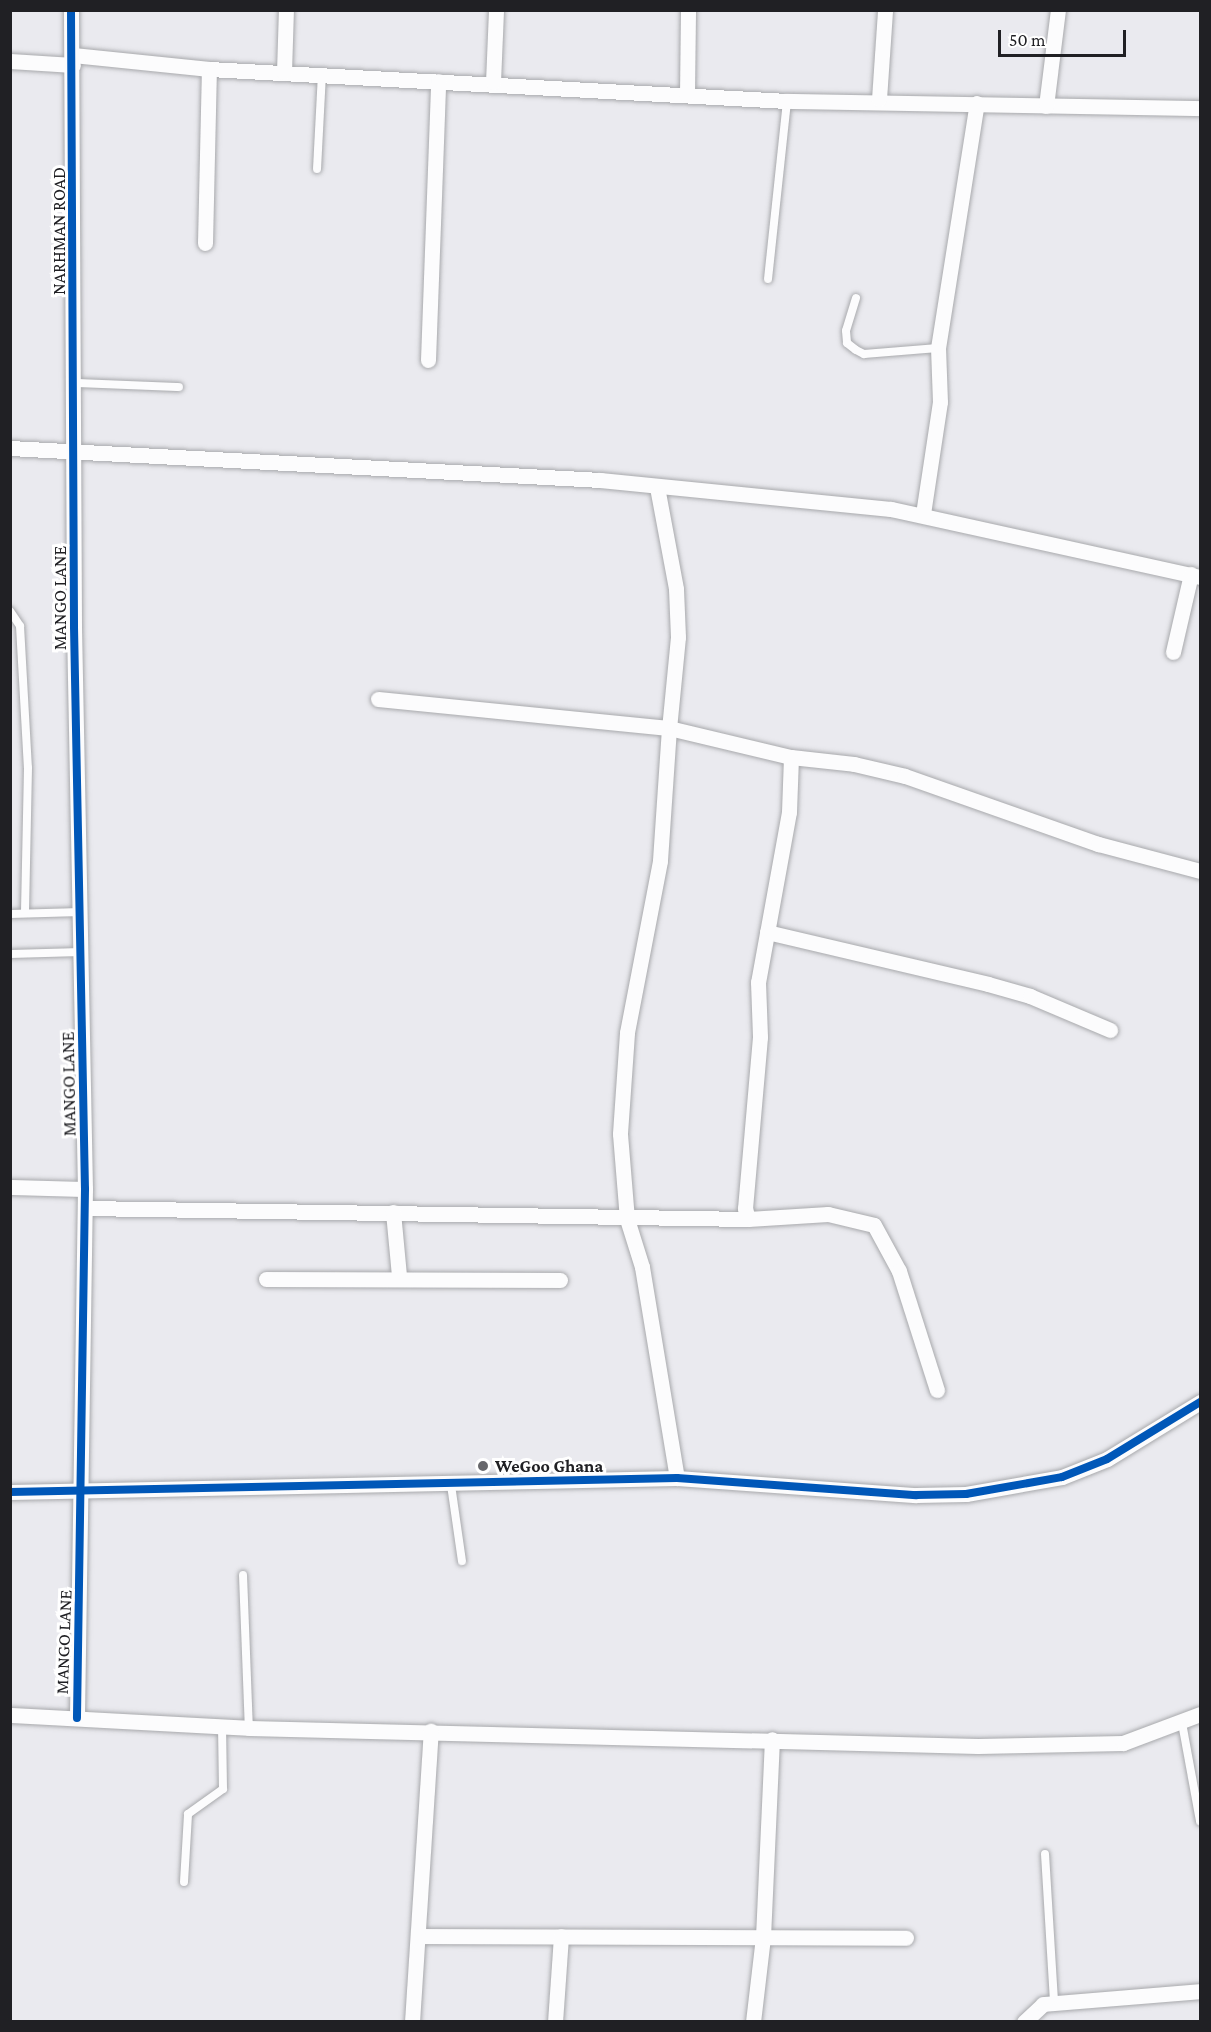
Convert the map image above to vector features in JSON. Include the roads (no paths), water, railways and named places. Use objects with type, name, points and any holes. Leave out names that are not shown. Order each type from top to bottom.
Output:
[{"type":"street","name":"NARHMAN ROAD","points":[[71,10],[76,450]]},
{"type":"street","points":[[284,72],[286,10]]},
{"type":"street","points":[[493,82],[496,10]]},
{"type":"street","points":[[687,94],[688,10]]},
{"type":"street","points":[[879,99],[885,10]]},
{"type":"street","points":[[1046,106],[1058,10]]},
{"type":"street","points":[[10,61],[73,60],[438,81],[493,82],[787,101],[879,99],[1046,106],[1200,108]]},
{"type":"street","points":[[205,243],[209,69]]},
{"type":"street","points":[[428,360],[438,81]]},
{"type":"street","points":[[923,514],[940,402],[938,348],[977,103]]},
{"type":"street","points":[[10,448],[76,450],[657,487],[923,514],[1196,575],[1173,652]]},
{"type":"street","name":"MANGO LANE","points":[[76,450],[85,1189],[84,1491],[77,1718]]},
{"type":"street","points":[[657,487],[676,589],[678,638],[660,861],[633,994],[620,1100],[627,1219],[642,1267],[677,1478]]},
{"type":"street","points":[[378,699],[669,729],[790,757],[854,764],[905,776],[1098,844],[1200,871]]},
{"type":"street","points":[[748,1219],[747,1151],[760,1037],[758,982],[789,812],[790,757]]},
{"type":"street","points":[[767,932],[1009,990],[1110,1030]]},
{"type":"street","points":[[10,1187],[85,1189]]},
{"type":"street","points":[[85,1208],[393,1212],[627,1219],[748,1219],[828,1214],[874,1225],[899,1271],[937,1390]]},
{"type":"street","points":[[393,1212],[399,1276]]},
{"type":"street","points":[[266,1279],[399,1276],[560,1280]]},
{"type":"street","points":[[10,1492],[204,1485],[451,1485],[677,1478],[916,1495],[1011,1488],[1062,1477],[1107,1459],[1200,1402]]},
{"type":"street","points":[[10,1715],[249,1728],[1093,1745],[1123,1743],[1182,1723],[1200,1714]]},
{"type":"street","points":[[412,2022],[420,1936],[431,1731]]},
{"type":"street","points":[[753,2022],[763,1937],[772,1739]]},
{"type":"street","points":[[420,1936],[906,1938]]},
{"type":"street","points":[[555,2022],[561,1936]]},
{"type":"street","points":[[1024,2022],[1029,2012],[1054,2003],[1200,1991]]},
{"type":"lane","points":[[317,169],[322,73]]},
{"type":"lane","points":[[768,279],[787,101]]},
{"type":"lane","points":[[856,297],[846,331],[847,343],[856,350],[864,354],[938,348]]},
{"type":"lane","points":[[75,383],[179,387]]},
{"type":"lane","points":[[10,611],[20,626],[28,768],[25,912]]},
{"type":"lane","points":[[10,914],[81,912]]},
{"type":"lane","points":[[10,954],[83,952]]},
{"type":"lane","points":[[451,1485],[462,1561]]},
{"type":"lane","points":[[243,1575],[249,1728]]},
{"type":"lane","points":[[1182,1723],[1200,1821]]},
{"type":"lane","points":[[184,1882],[188,1814],[224,1789],[222,1726]]},
{"type":"lane","points":[[1045,1854],[1054,2003]]},
{"type":"place","name":"WeGoo Ghana","points":[[483,1466]]}]
